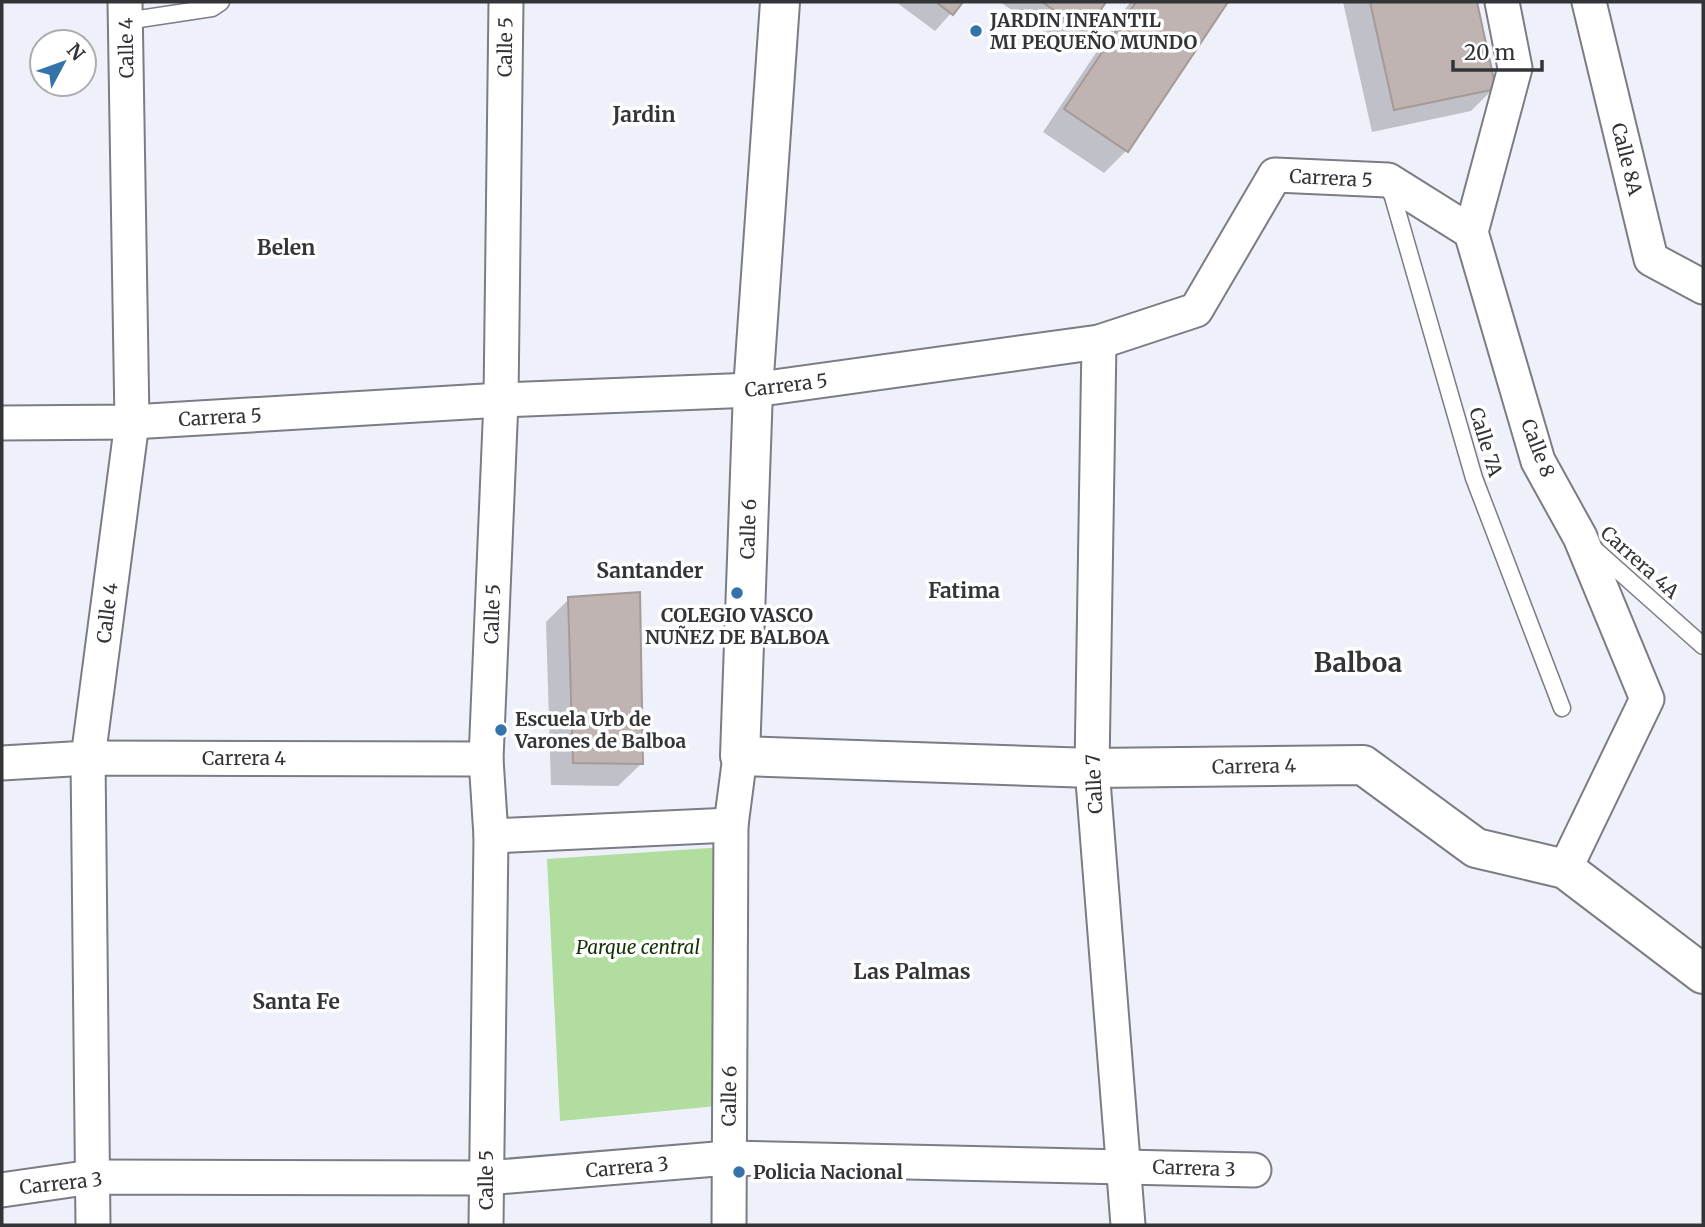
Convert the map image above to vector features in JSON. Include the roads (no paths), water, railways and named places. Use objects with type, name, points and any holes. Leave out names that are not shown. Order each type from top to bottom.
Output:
[{"type":"street","name":"Calle 5","points":[[486,1225],[492,836],[486,759],[501,400],[506,2]]},
{"type":"street","name":"Calle 6","points":[[729,1225],[732,825],[740,756],[753,390],[780,2]]},
{"type":"street","points":[[1471,232],[1515,68],[1502,2]]},
{"type":"street","name":"Calle 8A","points":[[1589,2],[1651,259],[1703,287]]},
{"type":"street","name":"Calle 4","points":[[93,1225],[88,758],[132,422],[125,12]]},
{"type":"street","name":"Carrera 5","points":[[2,423],[132,422],[501,400],[753,390],[1099,342],[1196,310],[1275,175],[1388,180],[1471,232]]},
{"type":"street","name":"Calle 8","points":[[1471,232],[1538,460],[1580,537],[1647,699],[1565,869]]},
{"type":"street","name":"Calle 7","points":[[1099,342],[1092,768],[1128,1225]]},
{"type":"street","name":"Carrera 4","points":[[740,756],[1092,768],[1363,765],[1476,848],[1565,869],[1703,975]]},
{"type":"street","name":"Carrera 4","points":[[2,763],[88,758],[486,759]]},
{"type":"street","points":[[492,836],[732,825]]},
{"type":"street","name":"Carrera 3","points":[[2,1190],[92,1177],[486,1178],[728,1158],[1254,1170]]},
{"type":"lane","points":[[125,12],[212,8],[221,2]]},
{"type":"lane","name":"Calle 7A","points":[[1388,180],[1474,478],[1562,708]]},
{"type":"lane","name":"Carrera 4A","points":[[1580,537],[1703,646]]},
{"type":"place","name":"JARDIN INFANTIL MI PEQUEÑO MUNDO","points":[[976,31]]},
{"type":"place","name":"COLEGIO VASCO NUÑEZ DE BALBOA","points":[[737,593]]},
{"type":"place","name":"Escuela Urb de Varones de Balboa","points":[[501,730]]},
{"type":"place","name":"Policia Nacional","points":[[739,1172]]},
{"type":"district","name":"Jardin","points":[[644,114]]},
{"type":"district","name":"Belen","points":[[286,247]]},
{"type":"district","name":"Santander","points":[[650,570]]},
{"type":"district","name":"Fatima","points":[[964,590]]},
{"type":"district","name":"Balboa","points":[[1358,662]]},
{"type":"district","name":"Las Palmas","points":[[912,971]]},
{"type":"district","name":"Santa Fe","points":[[296,1001]]},
{"type":"park label","name":"Parque central","points":[[638,947]]}]
